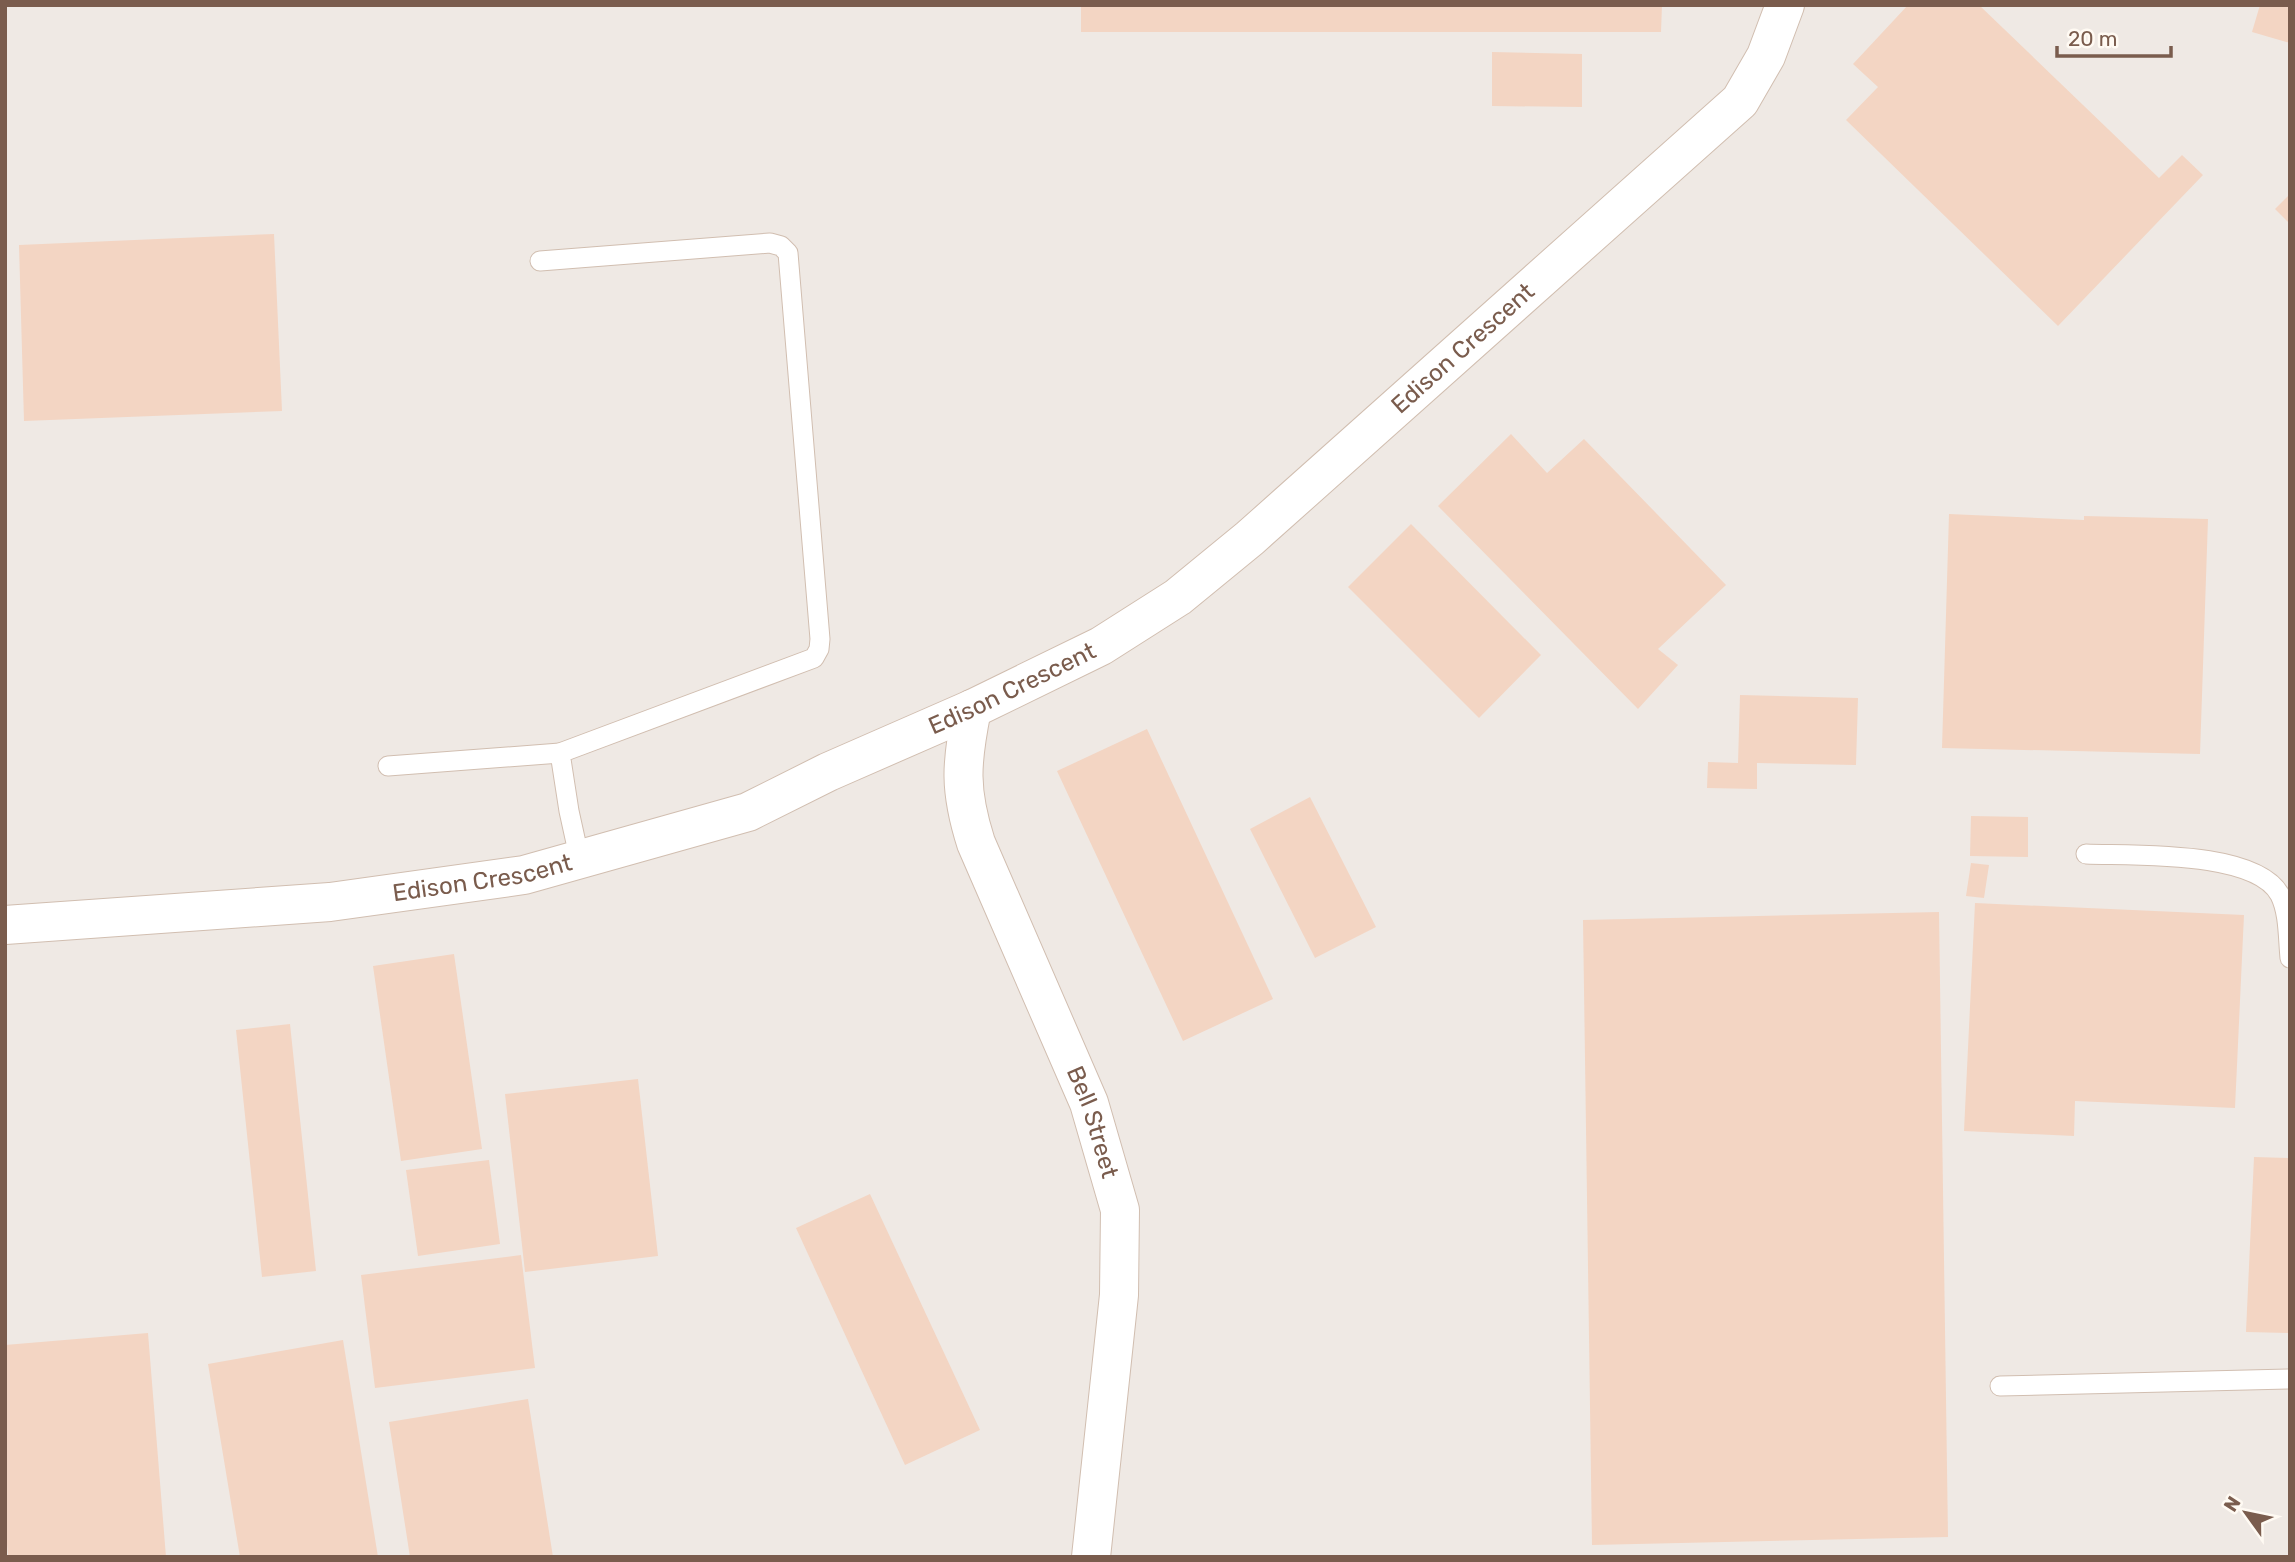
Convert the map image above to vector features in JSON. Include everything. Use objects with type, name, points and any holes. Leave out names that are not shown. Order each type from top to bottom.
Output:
[{"type":"street","name":"Edison Crescent","points":[[5,925],[330,902],[524,875],[580,861],[748,812],[828,772],[972,709],[1101,646],[1178,597],[1250,538],[1547,276],[1740,101],[1766,56],[1785,5]]},
{"type":"street","name":"Bell Street","points":[[972,709],[965,741],[962,779],[965,810],[976,843],[1089,1103],[1120,1210],[1119,1295],[1091,1557]]},
{"type":"lane","points":[[388,766],[560,753],[814,658],[820,639],[788,253],[780,246],[770,243],[540,261]]},
{"type":"lane","points":[[560,753],[580,861]]},
{"type":"lane","points":[[2087,854],[2217,860],[2253,873],[2279,893],[2285,911],[2290,958]]},
{"type":"lane","points":[[2000,1386],[2290,1379]]},
{"type":"shaded area","points":[[5,5],[2290,5],[2290,1557],[5,1557]]},
{"type":"building","points":[[1081,5],[1662,5],[1661,32],[1081,32]]},
{"type":"building","points":[[1908,5],[1979,5],[2159,178],[2182,155],[2203,175],[2058,326],[1846,120],[1878,87],[1853,64]]},
{"type":"building","points":[[2260,5],[2290,5],[2290,43],[2252,32]]},
{"type":"building","points":[[1492,52],[1582,54],[1582,107],[1492,106]]},
{"type":"building","points":[[2290,194],[2290,224],[2275,209]]},
{"type":"building","points":[[274,234],[282,411],[24,421],[19,245]]},
{"type":"building","points":[[1511,434],[1547,473],[1584,439],[1726,585],[1658,649],[1678,665],[1638,709],[1438,506]]},
{"type":"building","points":[[1949,514],[2084,520],[2084,516],[2208,519],[2200,754],[1942,748]]},
{"type":"building","points":[[1411,524],[1541,655],[1479,718],[1348,587]]},
{"type":"building","points":[[1740,695],[1858,698],[1856,765],[1757,763],[1757,789],[1707,788],[1708,762],[1738,763]]},
{"type":"building","points":[[1147,729],[1273,999],[1183,1041],[1057,771]]},
{"type":"building","points":[[1310,797],[1376,927],[1315,958],[1250,829]]},
{"type":"building","points":[[1971,816],[2028,817],[2028,857],[1970,856]]},
{"type":"building","points":[[1971,863],[1989,865],[1984,898],[1966,896]]},
{"type":"building","points":[[1975,903],[2244,915],[2235,1108],[2075,1101],[2074,1136],[1964,1131]]},
{"type":"building","points":[[1939,912],[1948,1537],[1592,1545],[1583,920]]},
{"type":"building","points":[[454,954],[482,1149],[401,1161],[373,966]]},
{"type":"building","points":[[290,1024],[316,1271],[262,1277],[236,1030]]},
{"type":"building","points":[[638,1079],[658,1256],[525,1272],[505,1094]]},
{"type":"building","points":[[2254,1157],[2290,1158],[2290,1333],[2246,1332]]},
{"type":"building","points":[[489,1160],[500,1244],[418,1256],[406,1170]]},
{"type":"building","points":[[870,1194],[980,1430],[905,1465],[796,1228]]},
{"type":"building","points":[[521,1255],[535,1368],[375,1388],[361,1275]]},
{"type":"building","points":[[148,1333],[166,1557],[8,1557],[5,1518],[5,1345]]},
{"type":"building","points":[[343,1340],[378,1557],[240,1557],[208,1364]]},
{"type":"building","points":[[528,1399],[553,1557],[410,1557],[389,1422]]}]
